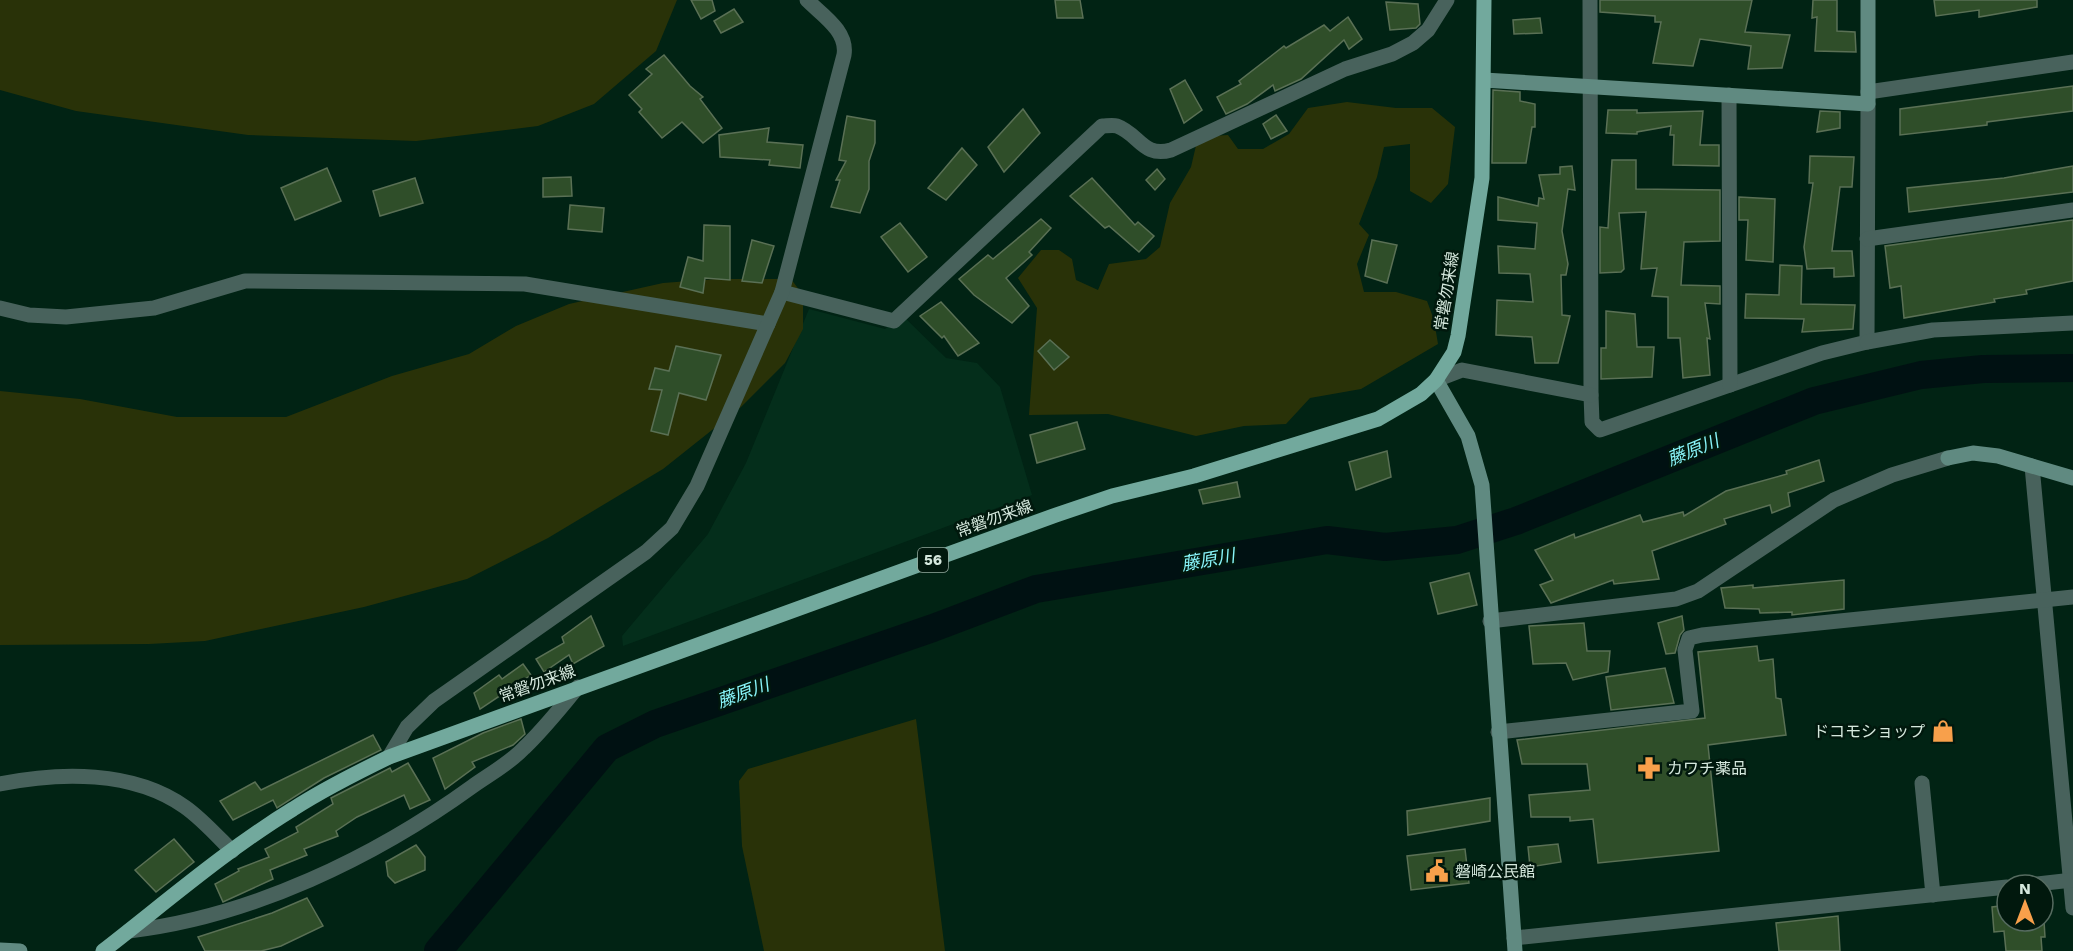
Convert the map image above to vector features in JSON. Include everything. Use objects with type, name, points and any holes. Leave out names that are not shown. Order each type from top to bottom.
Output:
[{"type":"main road","name":"常磐勿来線","points":[[103,951],[232,851],[291,809],[389,757],[1056,514],[1112,496],[1194,476],[1378,419],[1421,394],[1436,380],[1454,352],[1458,336],[1482,178],[1484,0]]},
{"type":"street","points":[[389,757],[407,727],[434,701],[646,552],[672,528],[698,486],[782,292],[846,45],[842,35],[807,0]]},
{"type":"street","points":[[782,292],[894,321],[1102,126],[1116,126],[1150,150],[1160,153],[1171,150],[1345,69],[1392,54],[1413,43],[1428,30],[1447,0]]},
{"type":"street","points":[[1590,0],[1591,395],[1592,422],[1600,430],[1822,353],[1867,342],[1933,330],[2073,323]]},
{"type":"street","points":[[1867,342],[1868,0]]},
{"type":"street","points":[[1484,80],[1729,95],[1868,98],[2073,62]]},
{"type":"street","points":[[1729,95],[1730,385]]},
{"type":"street","points":[[1867,239],[2073,210]]},
{"type":"street","points":[[0,308],[29,315],[66,317],[121,312],[154,308],[245,281],[525,284],[768,324]]},
{"type":"street","points":[[1591,395],[1462,370],[1436,380],[1468,436],[1482,484],[1514,944],[1995,888]]},
{"type":"street","points":[[1490,621],[1676,599],[1698,591],[1834,500],[1892,475],[1948,458],[1973,453],[1998,456],[2073,477]]},
{"type":"street","points":[[2032,466],[2073,908]]},
{"type":"street","points":[[1498,732],[1692,711],[1685,650],[1689,638],[1701,634],[2073,597]]},
{"type":"street","points":[[129,931],[176,926],[273,894],[333,870],[384,844],[447,805],[523,750],[578,687]]},
{"type":"street","points":[[0,783],[72,776],[105,778],[153,790],[184,807],[232,851]]},
{"type":"street","points":[[1922,783],[1933,895]]},
{"type":"street","points":[[2055,883],[2072,881]]},
{"type":"street","points":[[0,951],[20,951]]},
{"type":"shaded area","points":[[0,0],[677,0],[656,51],[594,104],[538,126],[416,141],[248,135],[76,111],[0,90]]},
{"type":"shaded area","points":[[1347,102],[1396,108],[1432,108],[1455,127],[1448,184],[1431,203],[1410,191],[1410,144],[1384,147],[1377,177],[1359,224],[1369,235],[1357,264],[1364,292],[1396,292],[1427,301],[1434,320],[1438,344],[1361,389],[1310,398],[1286,424],[1244,426],[1196,436],[1108,414],[1029,415],[1037,308],[1018,278],[1041,250],[1059,250],[1072,259],[1076,280],[1098,290],[1109,264],[1146,259],[1160,247],[1170,203],[1191,167],[1198,137],[1228,135],[1238,149],[1263,149],[1289,134],[1308,108]]},
{"type":"shaded area","points":[[716,279],[791,279],[803,295],[803,329],[785,363],[741,407],[663,469],[548,538],[467,579],[364,607],[205,641],[149,644],[0,645],[0,391],[80,399],[177,417],[286,417],[392,376],[469,354],[516,326],[569,304],[663,283]]},
{"type":"shaded area","points":[[809,309],[885,329],[902,315],[946,358],[977,363],[1000,387],[1032,495],[623,646],[622,636],[708,534],[746,463]]},
{"type":"shaded area","points":[[916,719],[945,951],[764,951],[742,846],[739,781],[748,769]]},
{"type":"building","points":[[691,0],[712,0],[715,11],[701,19]]},
{"type":"building","points":[[1055,0],[1080,0],[1083,18],[1057,18]]},
{"type":"building","points":[[1600,0],[1752,0],[1745,32],[1790,35],[1782,68],[1748,69],[1751,46],[1700,39],[1693,66],[1653,63],[1661,22],[1655,22],[1655,16],[1600,12]]},
{"type":"building","points":[[1813,0],[1837,0],[1837,31],[1855,32],[1856,52],[1815,51],[1817,17],[1812,18]]},
{"type":"building","points":[[1934,0],[2037,0],[2037,7],[1979,17],[1979,10],[1936,16]]},
{"type":"building","points":[[1386,2],[1418,4],[1420,24],[1416,28],[1390,30]]},
{"type":"building","points":[[734,9],[743,22],[721,33],[714,21]]},
{"type":"building","points":[[1348,17],[1362,39],[1349,49],[1344,40],[1301,79],[1275,91],[1273,85],[1247,104],[1226,114],[1217,97],[1241,84],[1239,81],[1284,46],[1286,48],[1324,25],[1330,31]]},
{"type":"building","points":[[1540,18],[1542,33],[1514,34],[1513,20]]},
{"type":"building","points":[[664,55],[690,86],[703,97],[700,99],[722,128],[703,143],[682,122],[662,138],[639,112],[642,109],[629,95],[652,74],[646,69]]},
{"type":"building","points":[[1185,80],[1202,110],[1184,123],[1170,89]]},
{"type":"building","points":[[2073,86],[2073,111],[1987,122],[1987,125],[1900,135],[1900,109]]},
{"type":"building","points":[[1493,90],[1520,92],[1520,101],[1535,104],[1535,127],[1532,127],[1526,163],[1492,163]]},
{"type":"building","points":[[1023,109],[1040,133],[1004,172],[988,147]]},
{"type":"building","points":[[1608,110],[1637,110],[1637,113],[1703,111],[1700,145],[1719,145],[1719,166],[1673,165],[1674,135],[1670,135],[1671,126],[1637,132],[1637,134],[1606,133]]},
{"type":"building","points":[[1820,111],[1840,112],[1840,128],[1817,132]]},
{"type":"building","points":[[1276,115],[1287,131],[1271,139],[1263,124]]},
{"type":"building","points":[[847,116],[875,121],[875,143],[869,161],[869,189],[860,213],[831,207],[840,180],[836,180],[846,161],[839,160]]},
{"type":"building","points":[[769,128],[767,142],[803,145],[800,168],[769,165],[770,160],[720,157],[719,135]]},
{"type":"building","points":[[962,148],[977,165],[946,200],[928,188]]},
{"type":"building","points":[[1810,156],[1854,157],[1852,187],[1840,187],[1832,251],[1852,251],[1854,276],[1834,277],[1834,268],[1807,269],[1804,247],[1813,183],[1809,183]]},
{"type":"building","points":[[1612,160],[1636,160],[1636,189],[1720,190],[1720,241],[1684,242],[1681,285],[1720,286],[1720,304],[1705,303],[1710,339],[1707,338],[1710,375],[1683,378],[1680,338],[1668,338],[1668,297],[1652,296],[1657,268],[1641,269],[1646,212],[1619,213],[1624,269],[1621,272],[1600,273],[1600,227],[1608,228]]},
{"type":"building","points":[[1572,166],[1575,190],[1568,189],[1562,231],[1568,264],[1566,275],[1561,275],[1562,315],[1570,316],[1558,363],[1535,363],[1532,337],[1496,335],[1497,300],[1533,302],[1530,274],[1499,273],[1498,246],[1535,249],[1537,223],[1498,220],[1498,197],[1538,206],[1539,198],[1544,199],[1539,175],[1560,174],[1560,167]]},
{"type":"building","points":[[2073,166],[2073,192],[1909,212],[1907,188],[2004,178]]},
{"type":"building","points":[[327,168],[341,201],[295,220],[281,188]]},
{"type":"building","points":[[1157,169],[1165,179],[1155,190],[1146,180]]},
{"type":"building","points":[[571,177],[572,196],[543,197],[543,178]]},
{"type":"building","points":[[415,178],[423,203],[380,216],[373,191]]},
{"type":"building","points":[[1092,178],[1135,225],[1138,222],[1154,236],[1139,252],[1109,226],[1105,228],[1070,196]]},
{"type":"building","points":[[1739,197],[1775,199],[1773,262],[1746,260],[1748,220],[1739,220]]},
{"type":"building","points":[[570,205],[604,208],[602,232],[568,229]]},
{"type":"building","points":[[1041,219],[1051,228],[1029,252],[1032,255],[1006,278],[1029,306],[1012,323],[974,295],[959,279],[988,255],[993,259]]},
{"type":"building","points":[[2073,220],[2073,281],[2026,290],[2027,294],[1994,299],[1995,302],[1904,318],[1901,286],[1890,288],[1885,246]]},
{"type":"building","points":[[900,223],[927,257],[908,272],[881,237]]},
{"type":"building","points":[[704,225],[730,226],[730,280],[705,278],[703,293],[680,287],[688,257],[703,261]]},
{"type":"building","points":[[752,240],[774,246],[762,283],[742,281]]},
{"type":"building","points":[[1372,240],[1397,245],[1387,283],[1365,276]]},
{"type":"building","points":[[1780,265],[1802,266],[1801,304],[1855,305],[1853,329],[1802,332],[1804,319],[1745,318],[1746,294],[1779,295]]},
{"type":"building","points":[[941,302],[979,343],[958,356],[944,336],[942,338],[920,316]]},
{"type":"building","points":[[1606,311],[1635,314],[1637,347],[1654,347],[1652,377],[1601,379],[1601,348],[1606,348]]},
{"type":"building","points":[[1050,340],[1069,357],[1054,370],[1038,351]]},
{"type":"building","points":[[676,346],[721,355],[706,400],[679,393],[668,435],[651,431],[662,390],[649,389],[655,368],[669,371]]},
{"type":"building","points":[[1077,422],[1085,449],[1037,463],[1030,435]]},
{"type":"building","points":[[1387,451],[1391,477],[1356,490],[1349,462]]},
{"type":"building","points":[[1819,460],[1824,481],[1788,493],[1790,506],[1772,513],[1770,505],[1724,519],[1726,524],[1652,551],[1659,579],[1614,584],[1613,580],[1551,603],[1540,585],[1553,580],[1535,550],[1574,534],[1575,538],[1640,515],[1643,522],[1683,512],[1684,516],[1726,491],[1787,474],[1786,471]]},
{"type":"building","points":[[1237,482],[1240,497],[1203,504],[1199,490]]},
{"type":"building","points":[[1469,573],[1477,605],[1438,614],[1430,583]]},
{"type":"building","points":[[1844,580],[1844,609],[1792,615],[1792,612],[1760,613],[1759,609],[1725,608],[1721,588],[1753,585],[1753,588]]},
{"type":"building","points":[[591,616],[604,646],[573,664],[569,655],[544,672],[536,659],[564,643],[562,637]]},
{"type":"building","points":[[1682,616],[1684,630],[1680,635],[1675,653],[1666,654],[1658,623]]},
{"type":"building","points":[[1584,623],[1587,651],[1610,651],[1608,672],[1573,680],[1566,663],[1533,664],[1529,626]]},
{"type":"building","name":"カワチ薬品","points":[[1757,646],[1759,661],[1773,659],[1776,698],[1781,699],[1786,735],[1708,745],[1719,851],[1598,863],[1593,819],[1570,821],[1570,817],[1531,817],[1529,795],[1590,790],[1587,764],[1522,764],[1517,740],[1705,718],[1698,652]]},
{"type":"building","points":[[523,664],[531,675],[480,709],[474,693],[499,675],[502,679]]},
{"type":"building","points":[[1665,668],[1674,703],[1611,710],[1606,677]]},
{"type":"building","points":[[521,719],[525,734],[513,745],[472,762],[475,767],[445,789],[433,758],[483,733]]},
{"type":"building","points":[[373,735],[381,750],[324,778],[277,808],[273,800],[233,820],[220,801],[255,782],[261,790]]},
{"type":"building","points":[[408,763],[430,800],[410,809],[404,795],[357,817],[336,831],[338,836],[304,849],[307,855],[270,870],[273,879],[223,902],[215,884],[239,871],[238,869],[269,857],[265,849],[298,832],[296,827],[333,804],[331,798],[390,768],[392,772]]},
{"type":"building","points":[[1490,798],[1490,821],[1408,835],[1407,811]]},
{"type":"building","points":[[174,839],[194,862],[156,892],[135,870]]},
{"type":"building","points":[[1558,844],[1561,862],[1530,867],[1528,847]]},
{"type":"building","points":[[416,845],[425,857],[425,870],[395,883],[388,876],[386,862]]},
{"type":"building","points":[[1465,849],[1469,883],[1411,890],[1407,856]]},
{"type":"building","points":[[307,898],[323,926],[281,946],[261,951],[205,951],[198,937],[272,913]]},
{"type":"building","points":[[1992,907],[1995,907],[1995,932],[1994,932]]},
{"type":"building","points":[[1838,916],[1840,951],[1779,951],[1776,923]]},
{"type":"building","points":[[2004,933],[2045,933],[2045,937],[2041,937],[2042,951],[2006,951]]},
{"type":"waterway","name":"藤原川","points":[[438,951],[607,748],[655,724],[933,628],[1036,589],[1327,540],[1385,547],[1457,540],[1516,521],[1814,401],[1921,375],[1983,369],[2073,368]]},
{"type":"place","name":"ドコモショップ","points":[[1943,731]]},
{"type":"place","name":"カワチ薬品","points":[[1649,768]]},
{"type":"place","name":"磐崎公民館","points":[[1437,871]]}]
